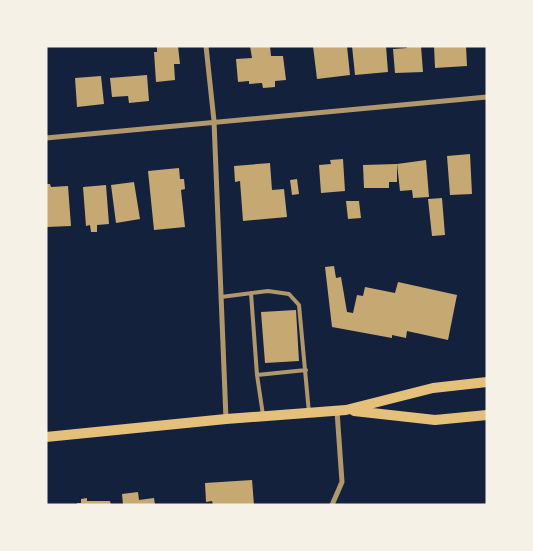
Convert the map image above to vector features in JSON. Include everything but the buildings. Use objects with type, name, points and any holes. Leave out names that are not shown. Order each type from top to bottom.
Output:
[{"type":"main road","points":[[46,437],[226,419],[341,410],[433,388],[487,382]]},
{"type":"main road","points":[[341,410],[435,420],[487,415]]},
{"type":"street","points":[[206,46],[214,121],[226,419]]},
{"type":"street","points":[[46,138],[487,97]]},
{"type":"street","points":[[332,505],[342,482],[341,410]]},
{"type":"lane","points":[[221,297],[268,291],[289,294],[299,305],[309,413]]},
{"type":"lane","points":[[251,293],[256,375],[263,416]]},
{"type":"lane","points":[[256,375],[306,370]]}]
